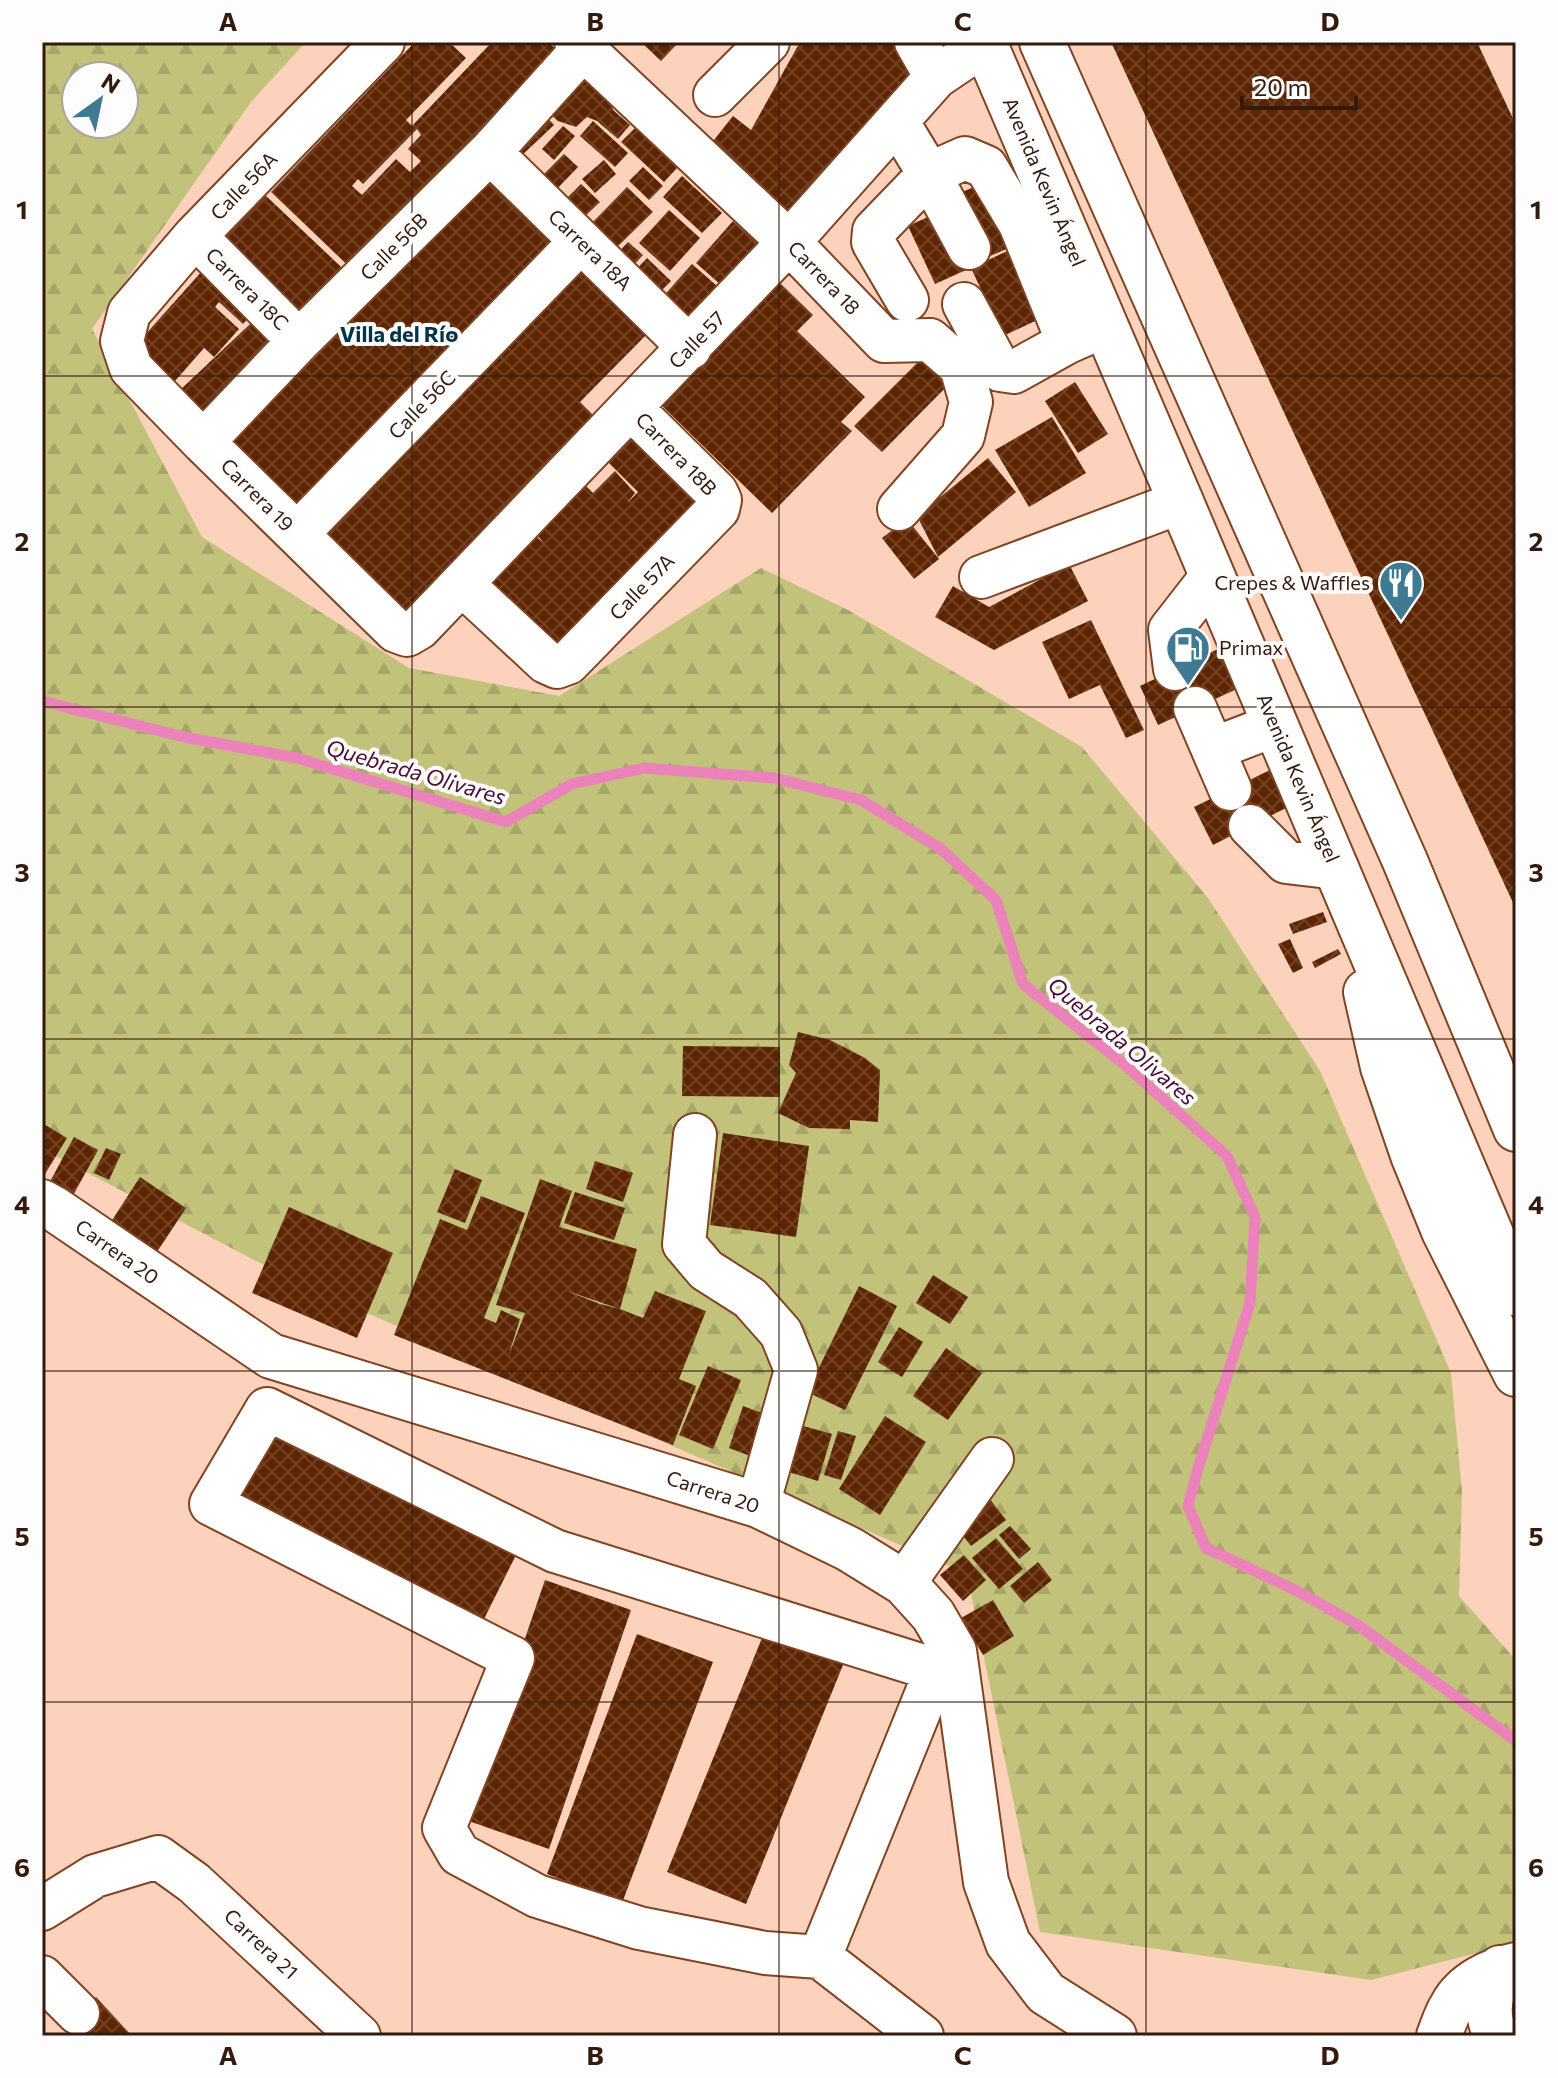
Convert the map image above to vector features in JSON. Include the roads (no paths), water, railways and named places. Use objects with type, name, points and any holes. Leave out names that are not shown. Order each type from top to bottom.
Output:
[{"type":"main road","points":[[1042,42],[1405,861],[1516,1129]]},
{"type":"main road","name":"Avenida Kevin Ángel","points":[[984,43],[1086,333],[1181,502],[1516,1293]]},
{"type":"main road","points":[[1405,861],[1516,1059]]},
{"type":"main road","points":[[1339,874],[1383,1067],[1413,1155],[1444,1231],[1516,1374]]},
{"type":"main road","name":"Carrera 20","points":[[42,1202],[271,1356],[758,1505],[849,1549],[904,1583],[933,1615],[954,1651],[986,1882],[1008,1943],[1046,1993],[1114,2036]]},
{"type":"main road","points":[[1439,2036],[1452,2004],[1468,1986],[1508,1966]]},
{"type":"main road","points":[[1497,2036],[1493,2029],[1490,1998],[1508,1966]]},
{"type":"street","name":"Calle 56A","points":[[122,341],[129,313],[195,236],[383,42]]},
{"type":"street","points":[[715,95],[768,42]]},
{"type":"street","name":"Calle 57","points":[[407,635],[419,628],[462,584],[789,242],[897,121],[926,60],[984,43]]},
{"type":"street","name":"Calle 56B","points":[[203,442],[299,341],[490,152],[579,46]]},
{"type":"street","name":"Carrera 18","points":[[579,46],[789,242],[884,341],[930,340],[961,367],[971,402],[963,436],[899,509]]},
{"type":"street","points":[[897,121],[969,248]]},
{"type":"street","name":"Carrera 18A","points":[[490,152],[690,348]]},
{"type":"street","points":[[907,300],[873,242],[874,231],[929,174],[965,158],[986,167],[1086,333],[1014,372],[1000,370],[964,304]]},
{"type":"street","name":"Carrera 18C","points":[[195,236],[299,341]]},
{"type":"street","name":"Calle 56C","points":[[297,534],[581,241]]},
{"type":"street","name":"Carrera 19","points":[[122,341],[131,368],[396,631],[407,635]]},
{"type":"street","name":"Carrera 18B","points":[[631,408],[716,492],[720,500]]},
{"type":"street","name":"Calle 57A","points":[[462,584],[546,662],[557,667],[568,663],[718,509],[720,500]]},
{"type":"street","points":[[981,577],[1181,502]]},
{"type":"street","points":[[1175,669],[1170,630],[1212,576]]},
{"type":"street","points":[[1195,708],[1230,789]]},
{"type":"street","points":[[1213,749],[1275,725]]},
{"type":"street","points":[[1250,826],[1286,862],[1339,874]]},
{"type":"street","points":[[695,1135],[684,1244],[706,1270],[750,1298],[761,1310],[781,1333],[796,1370],[758,1505]]},
{"type":"street","points":[[820,1957],[936,1670],[555,1551],[267,1409],[211,1504],[513,1658],[444,1828],[459,1854],[537,1896],[639,1928],[765,1953],[820,1957],[922,2036]]},
{"type":"street","points":[[904,1583],[992,1459]]},
{"type":"street","name":"Carrera 21","points":[[42,1909],[95,1876],[158,1857],[194,1883],[359,2036]]},
{"type":"street","points":[[42,1977],[78,2013]]},
{"type":"waterway","name":"Quebrada Olivares","points":[[42,701],[184,737],[297,758],[506,822],[572,784],[644,768],[774,778],[861,800],[941,849],[996,900],[1023,984],[1125,1065],[1227,1156],[1255,1217],[1250,1303],[1188,1506],[1206,1548],[1297,1591],[1358,1625],[1516,1741]]},
{"type":"place","name":"Crepes & Waffles","points":[[1401,622]]},
{"type":"place","name":"Primax","points":[[1188,687]]},
{"type":"district","name":"Villa del Río","points":[[399,334]]}]
